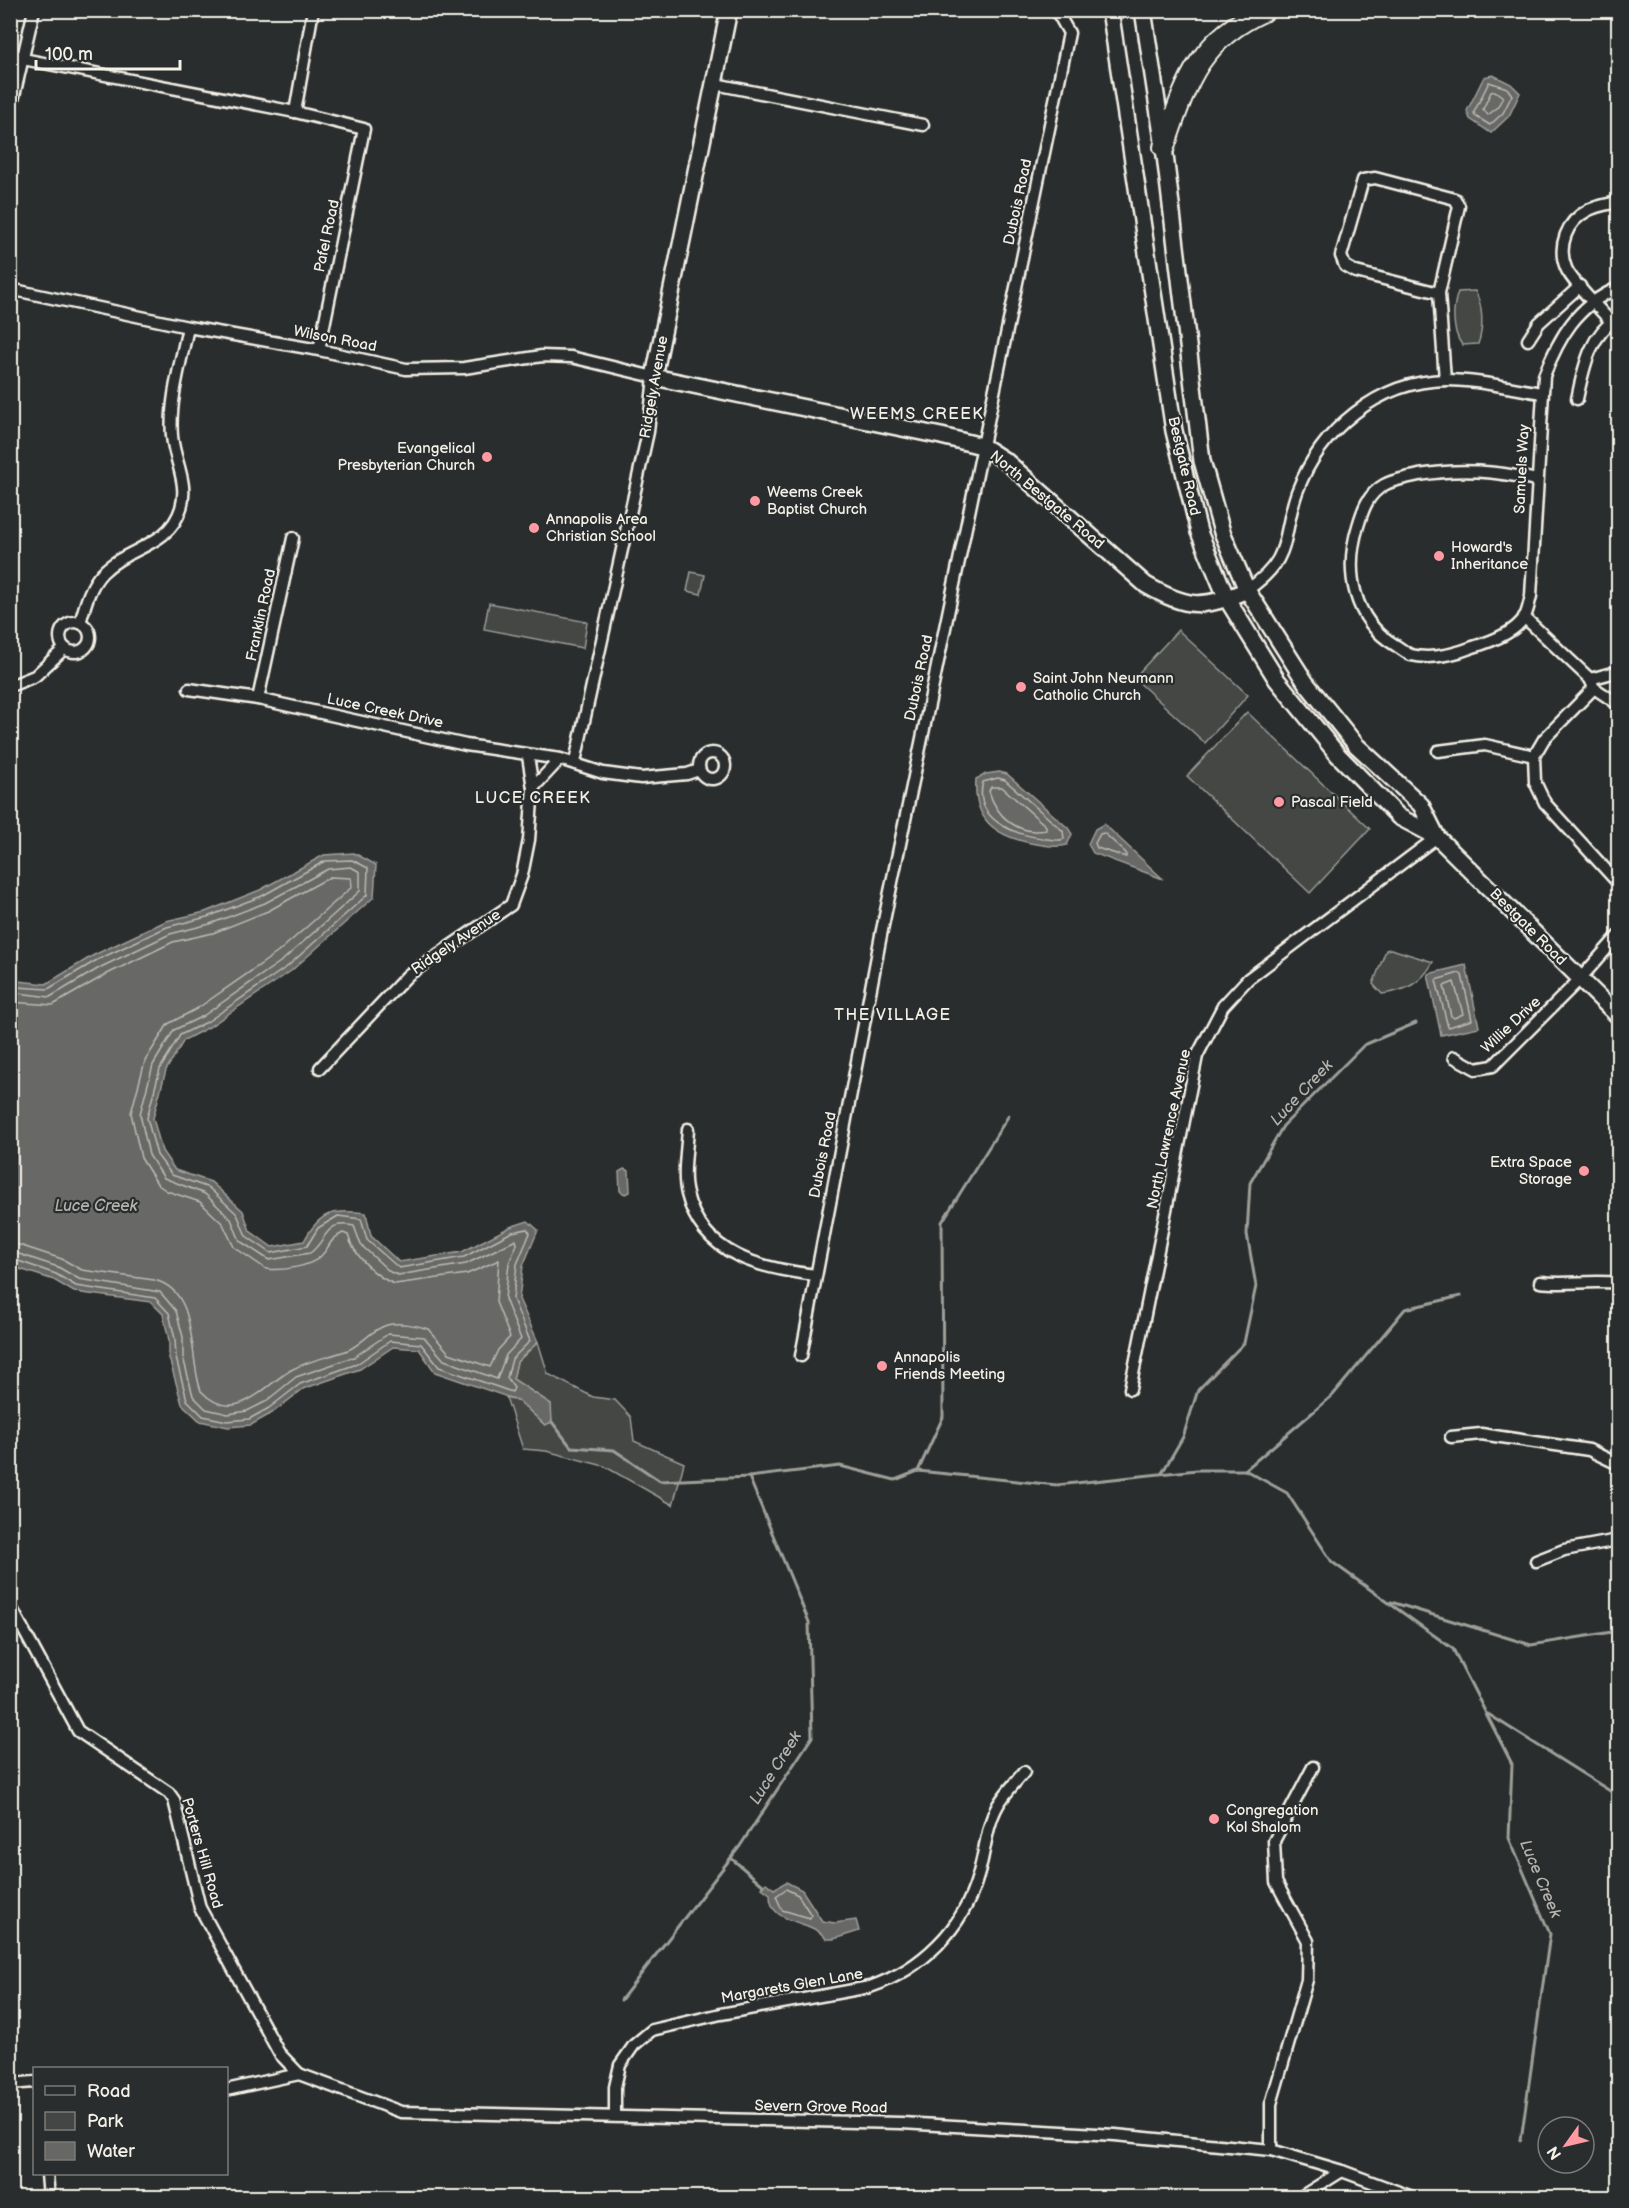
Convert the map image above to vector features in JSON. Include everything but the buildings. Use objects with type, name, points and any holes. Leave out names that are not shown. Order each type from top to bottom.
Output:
[{"type":"highway","points":[[1164,147],[1187,81],[1208,51],[1244,20],[1265,10]]},
{"type":"main road","name":"Ridgely Avenue","points":[[654,377],[729,10]]},
{"type":"main road","name":"Bestgate Road","points":[[1110,10],[1174,431],[1199,532],[1227,599],[1276,680],[1322,737],[1399,817],[1437,837],[1618,1016]]},
{"type":"main road","name":"Bestgate Road","points":[[1143,10],[1164,147],[1202,461],[1222,532],[1247,590],[1306,683],[1356,744],[1421,805],[1437,837]]},
{"type":"main road","name":"North Bestgate Road","points":[[654,377],[902,427],[982,446],[1007,462],[1146,585],[1171,599],[1198,605],[1227,599],[1247,590]]},
{"type":"street","points":[[10,113],[34,10]]},
{"type":"street","points":[[10,52],[23,59],[295,112],[313,10]]},
{"type":"street","name":"Dubois Road","points":[[801,1356],[881,935],[1069,33],[1056,10]]},
{"type":"street","points":[[715,84],[923,125]]},
{"type":"street","name":"Pafel Road","points":[[295,112],[364,129],[319,350]]},
{"type":"street","points":[[1439,293],[1356,272],[1345,266],[1341,256],[1364,180],[1375,178],[1455,199],[1459,206],[1458,220],[1439,293],[1445,380]]},
{"type":"street","points":[[1577,399],[1585,361],[1594,343],[1615,320],[1594,302],[1566,269],[1563,253],[1565,233],[1572,223],[1587,210],[1618,202]]},
{"type":"street","points":[[1528,340],[1539,323],[1580,286]]},
{"type":"street","name":"Samuels Way","points":[[1524,617],[1531,596],[1541,393],[1544,376],[1557,342],[1586,307],[1618,288]]},
{"type":"street","name":"Wilson Road","points":[[10,289],[188,327],[319,350],[406,369],[464,368],[542,356],[571,357],[654,377]]},
{"type":"street","points":[[80,623],[87,598],[102,574],[120,560],[153,544],[169,530],[182,508],[184,487],[172,436],[172,426],[173,407],[188,327]]},
{"type":"street","name":"Ridgely Avenue","points":[[575,762],[648,432],[654,377]]},
{"type":"street","points":[[1247,590],[1269,574],[1282,554],[1297,492],[1321,446],[1354,412],[1379,398],[1424,382],[1445,380],[1541,393]]},
{"type":"street","points":[[1536,480],[1481,470],[1464,470],[1442,471],[1395,480],[1383,486],[1365,505],[1352,545],[1350,568],[1357,599],[1367,620],[1384,639],[1411,655],[1451,655],[1486,643],[1513,628],[1524,617],[1592,683],[1618,704]]},
{"type":"street","name":"Franklin Road","points":[[258,699],[293,538]]},
{"type":"street","points":[[75,622],[80,623],[89,631],[89,643],[86,648],[76,653],[65,648],[60,638],[64,627],[75,622]]},
{"type":"street","points":[[10,686],[35,676],[65,648]]},
{"type":"street","points":[[1618,674],[1612,673],[1592,683],[1544,738],[1534,756],[1535,782],[1545,803],[1618,883]]},
{"type":"street","name":"Luce Creek Drive","points":[[189,689],[258,699],[528,756],[575,762],[603,773],[641,778],[687,774],[699,770]]},
{"type":"street","points":[[1438,751],[1485,745],[1534,756]]},
{"type":"street","name":"Ridgely Avenue","points":[[320,1068],[408,975],[511,905],[522,875],[529,840],[533,788],[528,756]]},
{"type":"street","points":[[533,788],[560,759]]},
{"type":"street","name":"North Lawrence Avenue","points":[[1130,1389],[1197,1056],[1223,1006],[1248,979],[1437,837]]},
{"type":"street","name":"Willie Drive","points":[[1454,1057],[1476,1069],[1493,1066],[1580,979],[1618,936]]},
{"type":"street","points":[[688,1129],[686,1193],[694,1213],[710,1237],[732,1253],[753,1264],[816,1275]]},
{"type":"street","points":[[1540,1282],[1565,1285],[1604,1281],[1618,1283]]},
{"type":"street","points":[[1451,1437],[1481,1434],[1589,1450],[1618,1464]]},
{"type":"street","points":[[1536,1561],[1564,1550],[1618,1540]]},
{"type":"street","name":"Porters Hill Road","points":[[10,1605],[78,1731],[169,1793],[174,1800],[200,1908],[279,2054],[300,2074]]},
{"type":"street","points":[[1271,2150],[1271,2104],[1307,1980],[1308,1941],[1276,1882],[1274,1841],[1313,1767]]},
{"type":"street","name":"Margarets Glen Lane","points":[[615,2116],[615,2087],[620,2065],[634,2045],[652,2030],[721,2014],[870,1987],[886,1982],[930,1954],[960,1918],[978,1876],[998,1806],[1024,1772]]},
{"type":"street","points":[[228,2090],[300,2074]]},
{"type":"street","name":"Severn Grove Road","points":[[300,2074],[401,2112],[901,2123],[1115,2135],[1271,2150],[1342,2170],[1415,2198]]},
{"type":"street","points":[[10,2084],[33,2082]]},
{"type":"street","points":[[1299,2198],[1342,2170]]},
{"type":"street","points":[[47,2175],[49,2198]]},
{"type":"green space","points":[[1475,291],[1481,310],[1480,338],[1478,344],[1462,345],[1455,327],[1456,299],[1458,292]]},
{"type":"green space","points":[[691,572],[705,575],[701,594],[687,591]]},
{"type":"green space","points":[[489,603],[587,622],[583,648],[484,629]]},
{"type":"green space","points":[[1178,630],[1248,695],[1205,743],[1134,678]]},
{"type":"green space","name":"Pascal Field","points":[[1247,712],[1370,829],[1310,893],[1187,776]]},
{"type":"green space","points":[[1391,949],[1433,962],[1424,975],[1412,985],[1399,991],[1382,994],[1373,984],[1386,950]]},
{"type":"green space","points":[[538,1342],[548,1374],[593,1397],[615,1400],[631,1417],[634,1441],[684,1463],[673,1505],[604,1466],[546,1451],[523,1449],[506,1397],[519,1401],[545,1425],[551,1404],[513,1379],[517,1362]]},
{"type":"water","points":[[1493,75],[1511,84],[1520,93],[1509,116],[1491,133],[1470,119],[1467,111],[1484,77]]},
{"type":"water","points":[[999,772],[1007,774],[1068,828],[1072,834],[1067,845],[1049,846],[1017,840],[996,830],[988,823],[978,805],[976,779],[986,774]]},
{"type":"water","points":[[1104,824],[1163,879],[1093,853],[1088,844],[1095,829]]},
{"type":"water","name":"Luce Creek","points":[[354,853],[376,865],[374,897],[291,971],[209,1027],[184,1040],[166,1070],[153,1118],[162,1151],[175,1170],[211,1182],[243,1211],[250,1231],[272,1247],[304,1241],[322,1218],[345,1211],[366,1213],[371,1236],[399,1262],[462,1252],[510,1227],[528,1221],[538,1230],[523,1266],[519,1299],[538,1342],[517,1362],[513,1379],[551,1404],[552,1422],[545,1425],[519,1401],[435,1372],[419,1349],[393,1347],[360,1369],[303,1389],[272,1413],[251,1425],[228,1427],[200,1421],[182,1404],[169,1358],[169,1340],[163,1314],[151,1302],[74,1292],[54,1280],[20,1269],[11,1262],[11,963],[18,981],[46,984],[94,955],[166,921],[205,912],[260,890],[324,855]]},
{"type":"water","points":[[1466,965],[1479,1027],[1441,1035],[1428,974]]},
{"type":"water","points":[[624,1169],[629,1171],[630,1192],[625,1194],[620,1191],[619,1172]]},
{"type":"water","points":[[786,1882],[802,1890],[822,1921],[835,1923],[856,1920],[859,1931],[834,1939],[826,1939],[811,1927],[783,1917],[772,1905],[770,1894],[762,1888],[766,1883],[774,1889]]},
{"type":"waterway","name":"Luce Creek","points":[[1162,1473],[1183,1437],[1198,1390],[1244,1343],[1256,1286],[1247,1234],[1250,1183],[1283,1126],[1364,1045],[1416,1023]]},
{"type":"waterway","points":[[918,1471],[943,1417],[942,1222],[1009,1115]]},
{"type":"waterway","points":[[1245,1470],[1333,1395],[1405,1309],[1461,1296]]},
{"type":"waterway","name":"Luce Creek","points":[[552,1422],[571,1447],[614,1450],[660,1481],[749,1477],[840,1466],[895,1480],[918,1471],[1057,1485],[1197,1470],[1245,1470],[1287,1493],[1332,1562],[1453,1649],[1512,1764],[1509,1838],[1550,1934],[1521,2140]]},
{"type":"waterway","name":"Luce Creek","points":[[621,2000],[740,1846],[812,1737],[809,1622],[749,1477]]},
{"type":"waterway","name":"Luce Creek","points":[[1391,1602],[1531,1645],[1618,1631]]},
{"type":"waterway","points":[[1488,1714],[1618,1796]]},
{"type":"waterway","points":[[731,1858],[764,1886]]},
{"type":"place","name":"Evangelical Presbyterian Church","points":[[487,457]]},
{"type":"place","name":"Weems Creek Baptist Church","points":[[755,501]]},
{"type":"place","name":"Annapolis Area Christian School","points":[[534,528]]},
{"type":"place","name":"Howard's Inheritance","points":[[1439,556]]},
{"type":"place","name":"Saint John Neumann Catholic Church","points":[[1021,687]]},
{"type":"place","name":"Pascal Field","points":[[1279,802]]},
{"type":"place","name":"Extra Space Storage","points":[[1584,1171]]},
{"type":"place","name":"Annapolis Friends Meeting","points":[[882,1366]]},
{"type":"place","name":"Congregation Kol Shalom","points":[[1214,1819]]},
{"type":"district","name":"WEEMS CREEK","points":[[917,414]]},
{"type":"district","name":"LUCE CREEK","points":[[533,798]]},
{"type":"district","name":"THE VILLAGE","points":[[893,1015]]}]
